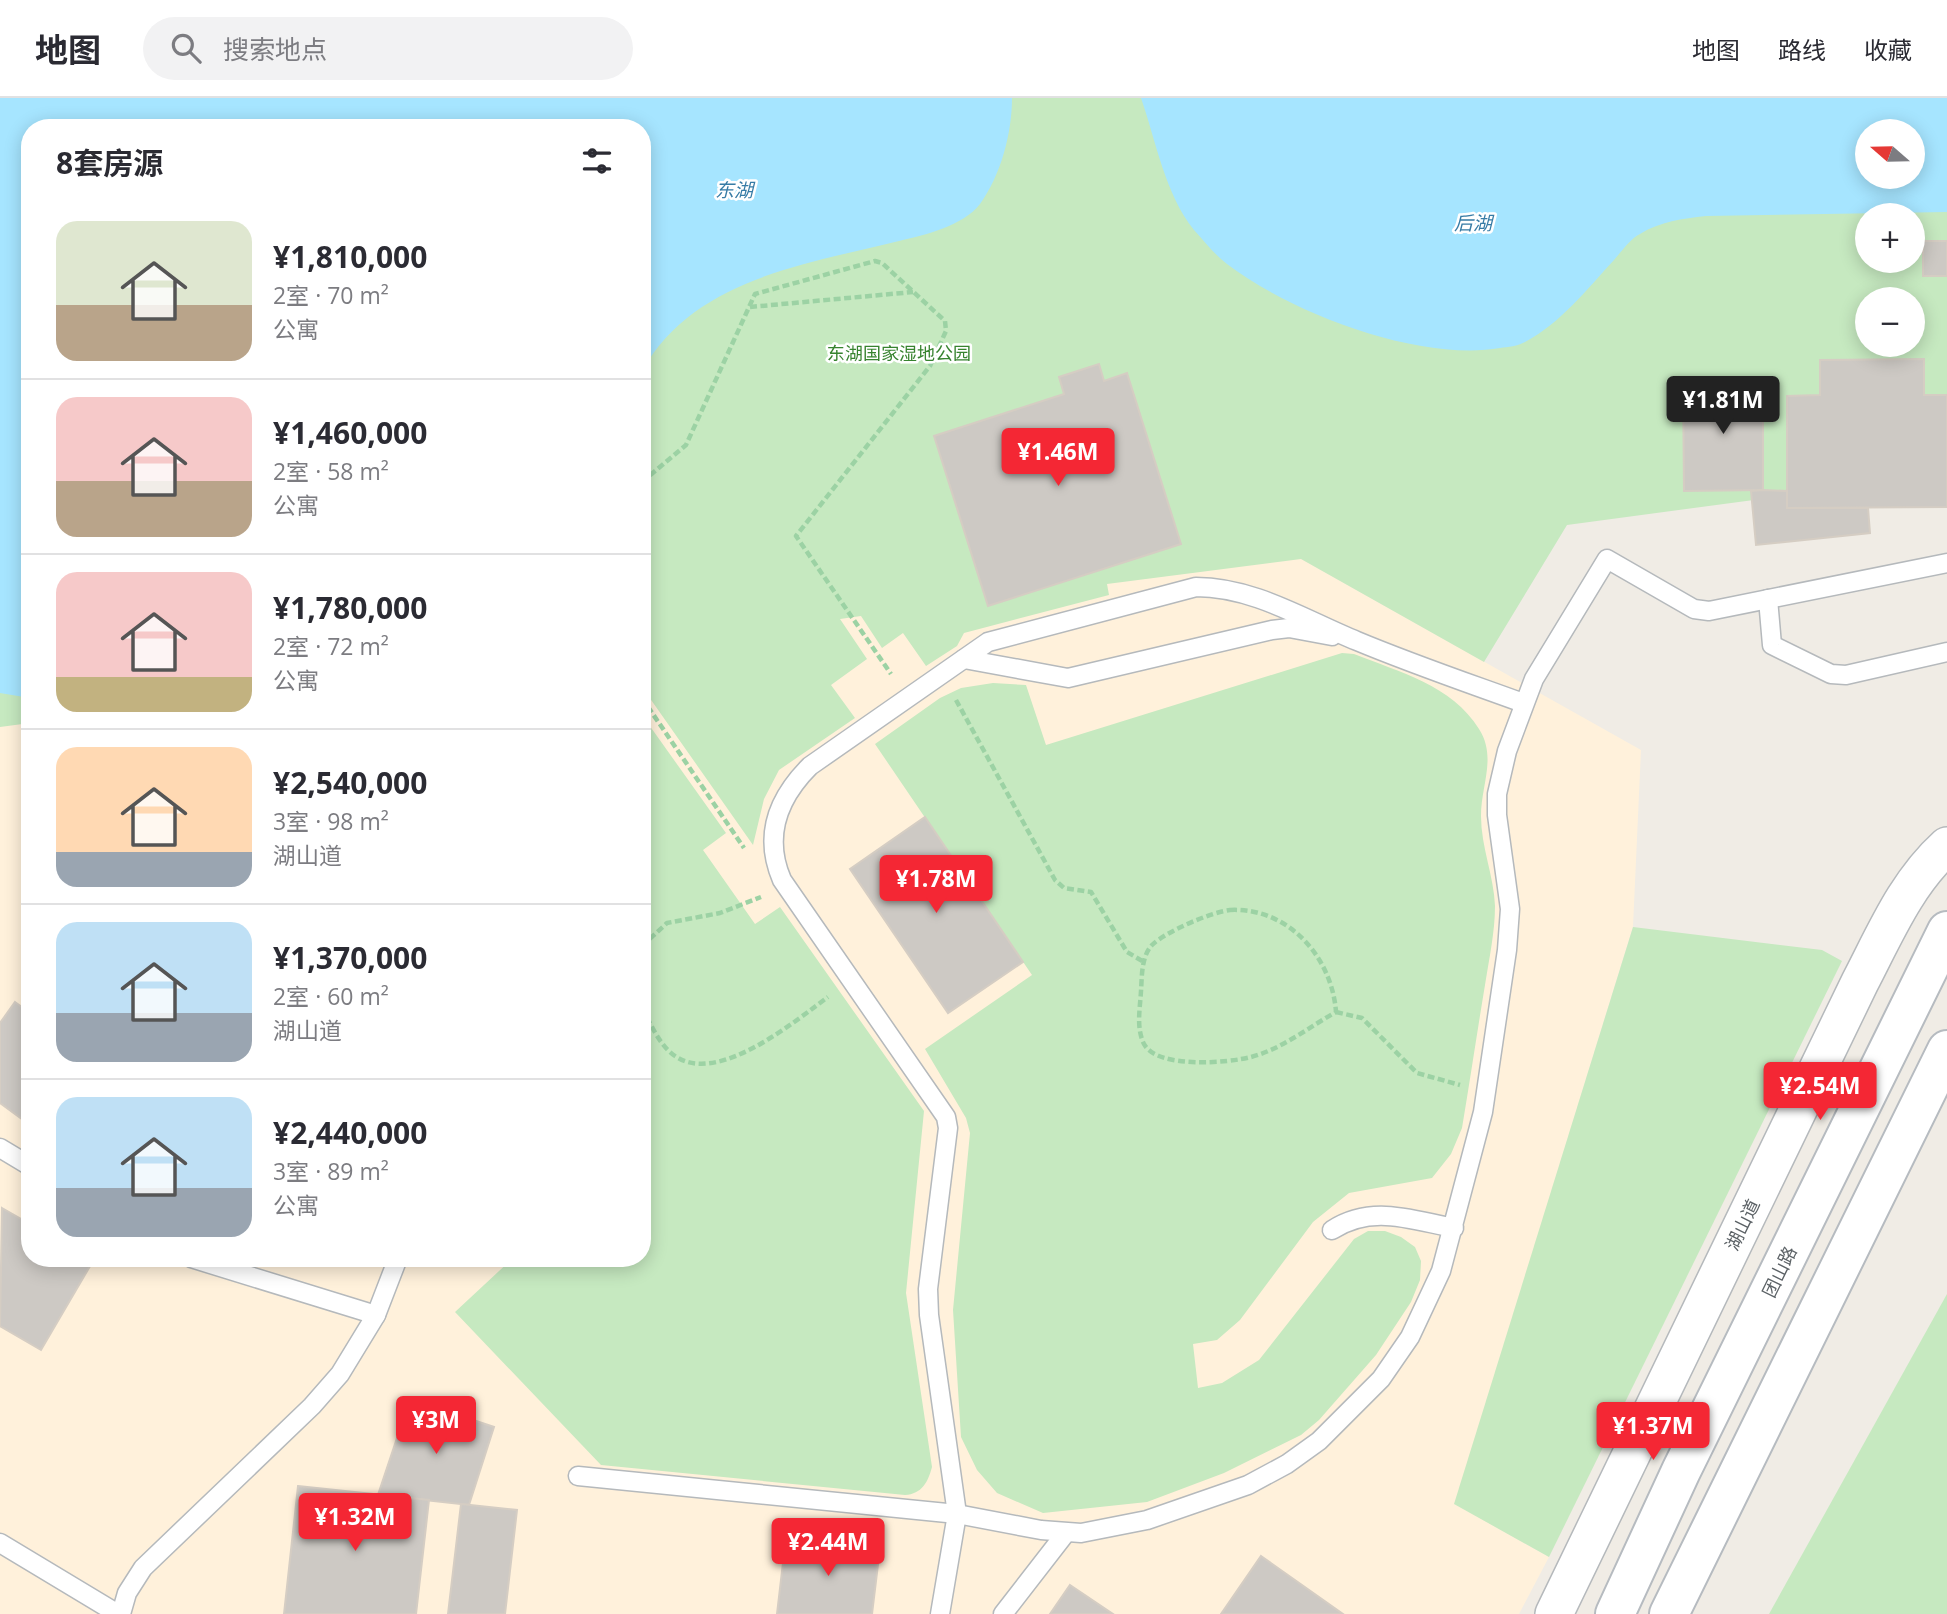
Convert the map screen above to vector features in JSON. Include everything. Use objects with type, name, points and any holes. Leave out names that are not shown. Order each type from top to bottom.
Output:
[{"type":"main road","name":"团山路","points":[[1615,1614],[1681,1471],[1947,932]]},
{"type":"main road","points":[[1668,1614],[1947,1050]]},
{"type":"street","name":"湖山道","points":[[1554,1614],[1860,982],[1903,900],[1926,865],[1947,846]]},
{"type":"lane","points":[[578,1476],[957,1514],[1065,1534],[1147,1520],[1248,1485],[1287,1464],[1319,1441],[1381,1379],[1410,1337],[1441,1271],[1454,1228],[1486,1090],[1510,909],[1497,831],[1497,794],[1507,751],[1534,679],[1606,559],[1694,609],[1709,611],[1947,563]]},
{"type":"lane","points":[[940,1614],[957,1514],[929,1315],[930,1253],[948,1128],[946,1117],[787,887],[774,859],[775,824],[790,788],[810,766],[988,642],[1196,587],[1223,589],[1291,610],[1356,641],[1524,703]]},
{"type":"lane","points":[[1768,599],[1772,645],[1830,674],[1846,675],[1947,652]]},
{"type":"lane","points":[[964,659],[1068,678],[1280,629],[1302,630],[1356,641]]},
{"type":"lane","points":[[0,1148],[21,1161]]},
{"type":"lane","points":[[1332,1230],[1349,1219],[1364,1214],[1454,1228]]},
{"type":"lane","points":[[220,1267],[376,1315]]},
{"type":"lane","points":[[0,1543],[120,1614],[127,1593],[143,1568],[312,1406],[340,1374],[376,1315],[395,1267]]},
{"type":"lane","points":[[1003,1614],[1065,1534]]},
{"type":"path","points":[[651,474],[686,445],[755,295],[875,261],[882,262],[945,321],[946,331],[930,366],[796,536],[907,698]]},
{"type":"path","points":[[749,307],[914,292]]},
{"type":"path","points":[[942,674],[1055,880],[1064,888],[1085,888],[1091,892],[1127,952],[1143,962]]},
{"type":"path","points":[[651,711],[754,863],[774,859]]},
{"type":"path","points":[[651,935],[667,923],[720,913],[787,887]]},
{"type":"path","points":[[1336,1012],[1329,975],[1318,954],[1294,931],[1250,911],[1222,911],[1209,915],[1152,945],[1143,962],[1140,1033],[1149,1052],[1169,1059],[1210,1061],[1251,1057],[1293,1038],[1336,1012],[1362,1018],[1417,1073],[1486,1090]]},
{"type":"path","points":[[651,1022],[669,1051],[688,1062],[707,1064],[733,1057],[757,1045],[851,980]]},
{"type":"shaded area","points":[[651,373],[1234,521],[1641,750],[1633,927],[1455,1504],[1549,1557],[1519,1614],[0,1614],[0,693],[21,696],[21,1267],[651,1267]]},
{"type":"green space","name":"东湖国家湿地公园","points":[[0,98],[1947,98],[1947,474],[1567,525],[1484,662],[1301,559],[1107,584],[1109,595],[964,633],[957,646],[926,666],[903,633],[882,648],[861,616],[840,619],[867,659],[831,685],[855,718],[779,770],[764,799],[753,845],[651,700],[651,119],[21,119],[21,724],[0,727]]},
{"type":"green space","points":[[1342,653],[1354,654],[1389,667],[1423,682],[1454,701],[1479,729],[1487,750],[1481,816],[1495,916],[1462,1128],[1451,1154],[1432,1178],[1349,1193],[1313,1222],[1240,1320],[1217,1340],[1193,1344],[1198,1388],[1222,1383],[1259,1360],[1354,1239],[1368,1231],[1385,1231],[1401,1237],[1415,1247],[1421,1261],[1420,1280],[1411,1302],[1376,1355],[1319,1420],[1301,1435],[1224,1473],[1147,1502],[1043,1513],[997,1493],[977,1470],[961,1437],[953,1310],[970,1133],[966,1118],[925,1049],[1032,975],[875,744],[940,698],[961,688],[993,683],[1026,685],[1046,745]]},
{"type":"green space","points":[[651,728],[726,833],[703,850],[755,924],[780,907],[924,1111],[906,1293],[932,1467],[923,1486],[916,1492],[905,1495],[601,1465],[455,1312],[503,1267],[651,1267]]},
{"type":"green space","points":[[1633,927],[1822,950],[1842,961],[1549,1557],[1454,1504]]},
{"type":"green space","points":[[1947,1294],[1947,1614],[1769,1614]]},
{"type":"water","name":"东湖","points":[[0,98],[1012,98],[1010,125],[999,167],[987,193],[973,212],[954,224],[920,236],[827,258],[755,280],[721,296],[691,315],[664,340],[651,358],[651,119],[21,119],[21,696],[0,693]]},
{"type":"water","name":"后湖","points":[[1141,98],[1947,98],[1947,212],[1925,212],[1925,203],[1855,203],[1855,214],[1706,216],[1672,221],[1656,226],[1633,239],[1562,315],[1525,342],[1506,347],[1468,350],[1432,348],[1357,330],[1285,300],[1254,282],[1210,248],[1184,216],[1162,167]]},
{"type":"building","points":[[1925,241],[1947,241],[1947,276],[1923,276]]},
{"type":"building","points":[[1924,359],[1924,395],[1947,395],[1947,507],[1787,508],[1787,396],[1820,395],[1820,360]]},
{"type":"building","points":[[1099,364],[1104,381],[1127,373],[1181,544],[988,606],[934,436],[1064,394],[1059,377]]},
{"type":"building","points":[[1763,382],[1763,490],[1684,491],[1683,383]]},
{"type":"building","points":[[1751,491],[1787,491],[1787,508],[1868,508],[1870,533],[1756,545]]},
{"type":"building","points":[[925,817],[1023,962],[948,1013],[850,869]]},
{"type":"building","points":[[15,1002],[21,1006],[21,1118],[0,1103],[0,1023]]},
{"type":"building","points":[[2,1208],[21,1219],[21,1267],[89,1267],[41,1350],[0,1326]]},
{"type":"building","points":[[410,1399],[494,1427],[469,1505],[378,1495]]},
{"type":"building","points":[[298,1486],[429,1500],[416,1614],[284,1614]]},
{"type":"building","points":[[461,1504],[517,1510],[505,1614],[448,1614]]},
{"type":"building","points":[[786,1537],[880,1548],[872,1614],[777,1614]]},
{"type":"building","points":[[1261,1556],[1343,1614],[1221,1614]]},
{"type":"building","points":[[1070,1585],[1113,1614],[1050,1614]]}]
